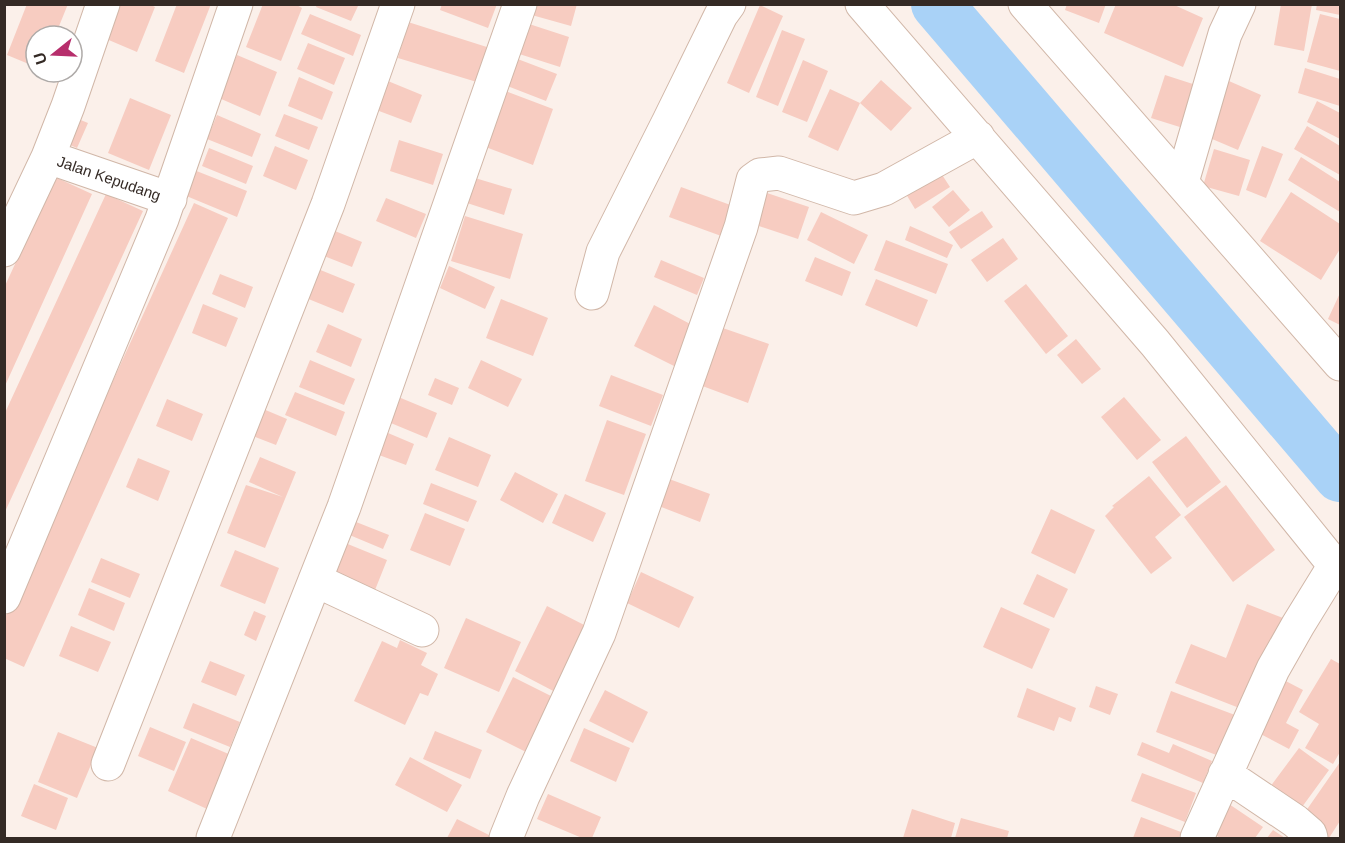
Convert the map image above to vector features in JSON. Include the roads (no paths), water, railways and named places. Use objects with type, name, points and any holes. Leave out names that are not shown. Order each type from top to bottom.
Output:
[{"type":"street","points":[[4,250],[48,157],[103,4]]},
{"type":"street","points":[[4,597],[170,199],[236,4]]},
{"type":"street","points":[[108,764],[328,204],[398,4]]},
{"type":"street","points":[[213,838],[344,507],[520,4]]},
{"type":"street","points":[[592,293],[603,252],[721,15],[729,4]]},
{"type":"street","points":[[862,4],[1155,343],[1338,569],[1298,625],[1273,669],[1197,838]]},
{"type":"street","points":[[1025,4],[1341,364]]},
{"type":"street","points":[[1182,182],[1225,34],[1239,4]]},
{"type":"street","points":[[506,838],[523,796],[600,633],[741,226],[753,180],[760,175],[778,173],[854,198],[885,189],[978,137]]},
{"type":"street","name":"Jalan Kepudang","points":[[48,157],[170,199]]},
{"type":"street","points":[[315,580],[422,630]]},
{"type":"street","points":[[1225,774],[1295,821],[1310,834],[1311,838]]},
{"type":"waterway","points":[[937,4],[1340,476]]}]
